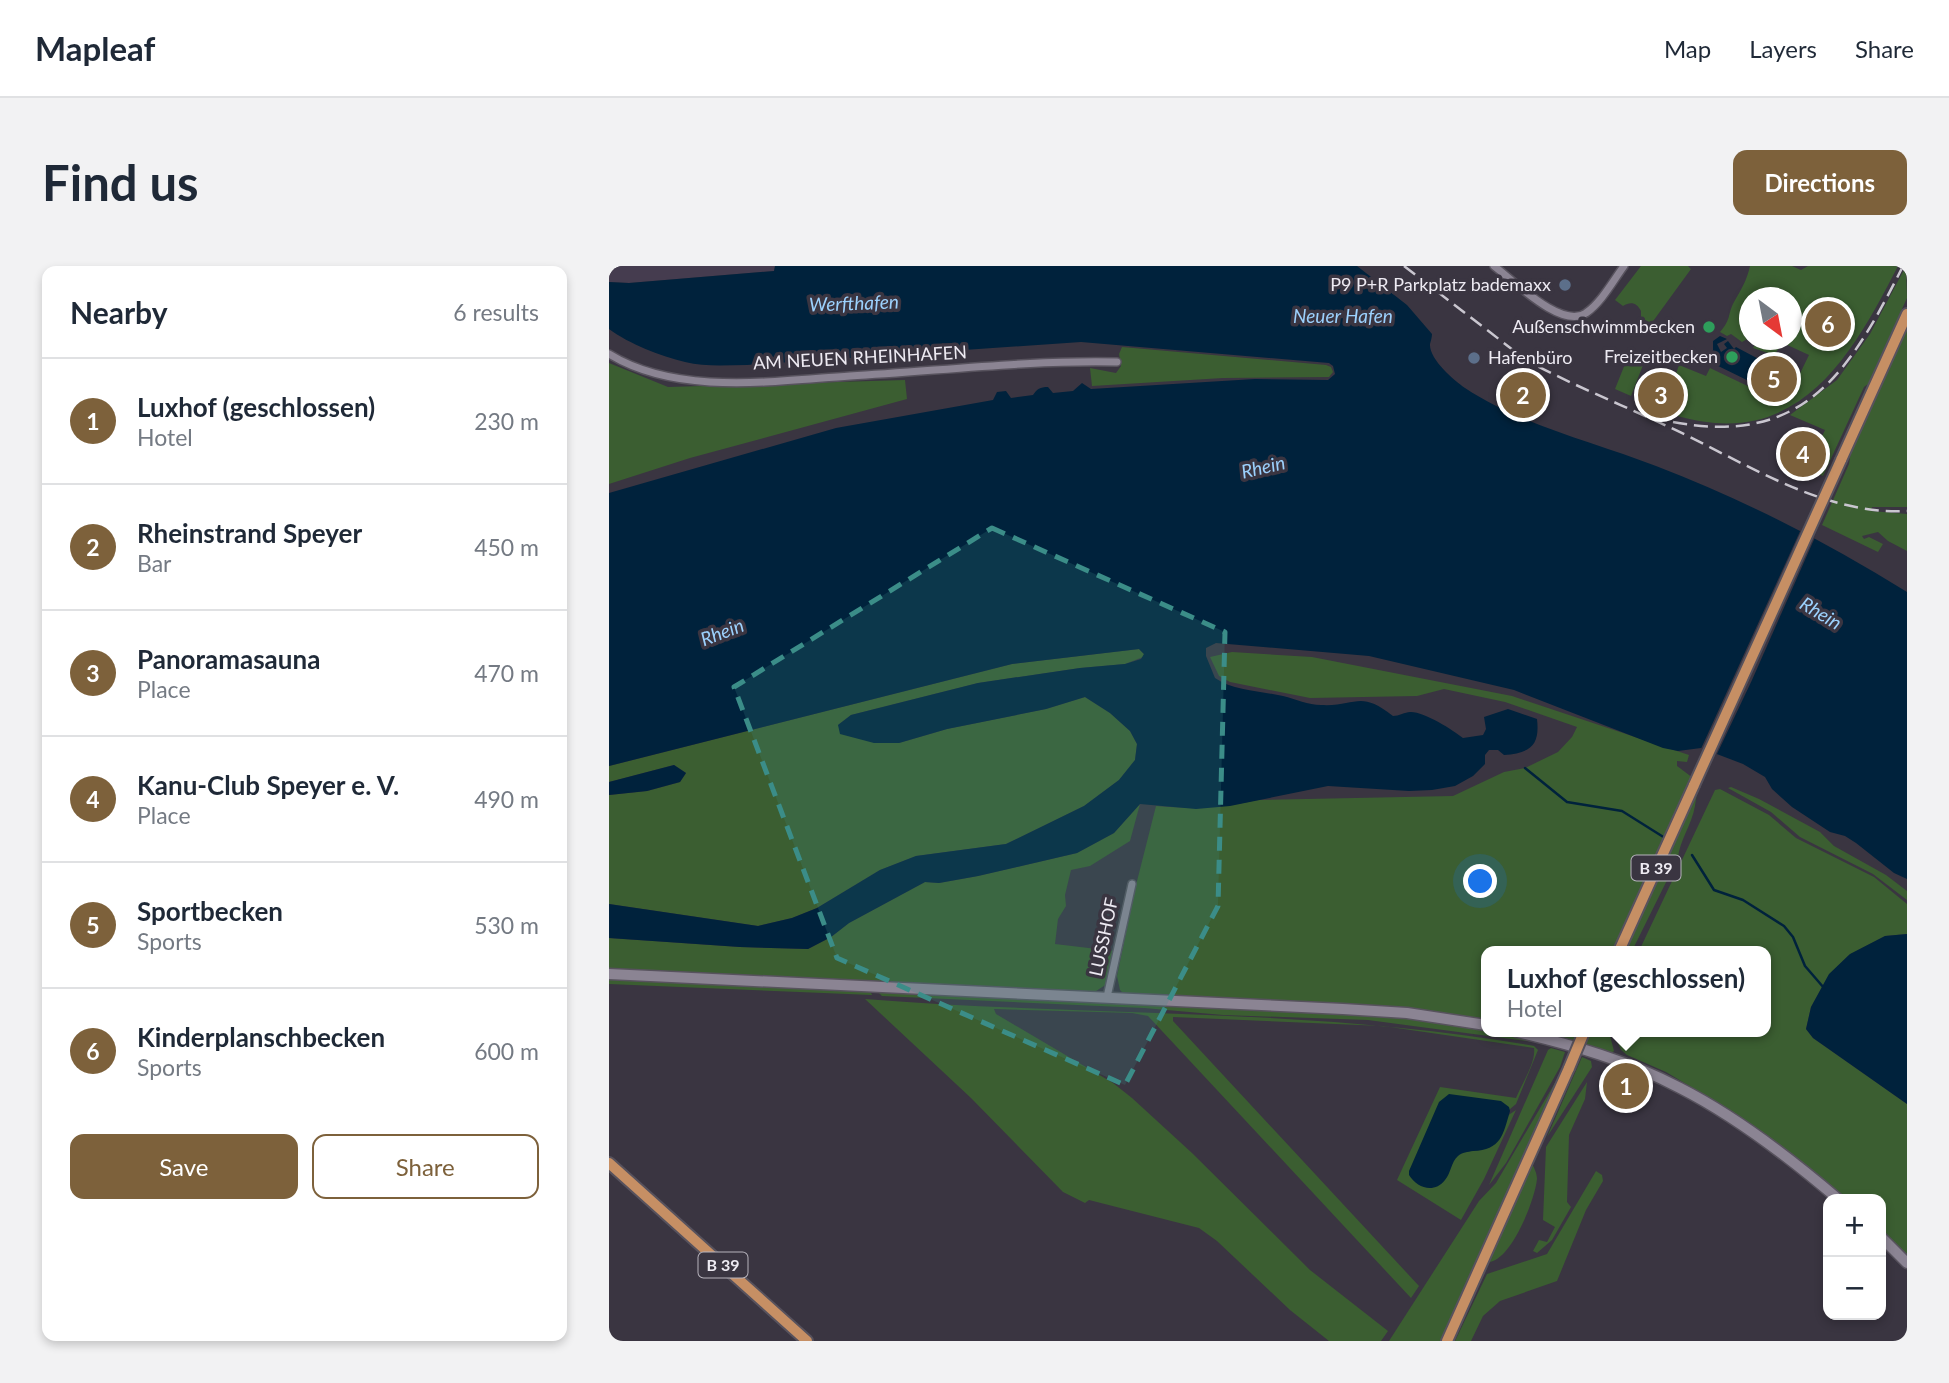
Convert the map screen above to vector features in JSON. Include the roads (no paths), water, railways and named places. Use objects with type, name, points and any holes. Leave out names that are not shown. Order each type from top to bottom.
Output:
[{"type":"main road","name":"B 39","points":[[1621,946],[1907,314]]},
{"type":"main road","points":[[1447,1341],[1582,1037]]},
{"type":"main road","name":"B 39","points":[[609,1163],[807,1341]]},
{"type":"street","points":[[1494,266],[1551,310],[1562,315],[1579,317],[1590,311],[1624,266]]},
{"type":"street","name":"AM NEUEN RHEINHAFEN","points":[[609,354],[669,377],[704,382],[795,379],[1041,362],[1117,362]]},
{"type":"street","name":"LUSSHOF","points":[[1107,997],[1132,884]]},
{"type":"street","points":[[609,974],[1377,1011],[1481,1024]]},
{"type":"street","points":[[1534,1037],[1615,1060],[1680,1088],[1718,1109],[1774,1148],[1832,1194]]},
{"type":"street","points":[[1886,1242],[1907,1263]]},
{"type":"water","points":[[775,266],[1357,266],[1407,305],[1432,334],[1430,344],[1433,356],[1443,369],[1465,388],[1534,423],[1656,466],[1721,493],[1816,539],[1907,592],[1907,879],[1894,873],[1845,836],[1830,832],[1792,807],[1772,789],[1765,777],[1743,764],[1701,748],[1678,751],[1663,748],[1514,690],[1369,656],[1216,643],[1206,648],[1206,656],[1215,678],[1239,688],[1316,705],[1365,701],[1393,716],[1408,712],[1422,715],[1463,738],[1483,735],[1486,729],[1484,717],[1508,709],[1537,719],[1537,735],[1532,746],[1521,752],[1504,755],[1498,750],[1489,750],[1485,755],[1485,764],[1473,776],[1455,786],[1432,790],[1328,786],[1230,806],[1196,809],[1140,804],[1114,833],[1077,853],[978,876],[939,883],[925,882],[849,923],[831,937],[808,949],[609,938],[609,904],[758,926],[792,918],[817,908],[880,870],[916,856],[1006,844],[1084,806],[1119,780],[1135,760],[1137,744],[1130,731],[1110,713],[1085,697],[1046,709],[947,729],[899,743],[874,743],[840,734],[838,725],[851,715],[978,683],[1125,664],[1141,659],[1144,654],[1139,649],[1012,664],[609,766],[609,493],[836,428],[993,400],[997,392],[1006,391],[1011,398],[1033,395],[1045,387],[1053,393],[1073,391],[1082,383],[1091,389],[1255,379],[1328,380],[1335,374],[1329,363],[1081,342],[747,365],[708,365],[693,364],[656,353],[609,329],[609,282],[629,283],[774,271]]},
{"type":"water","name":"Freizeitbecken","points":[[1720,336],[1727,339],[1717,344],[1721,352],[1727,348],[1724,344],[1728,341],[1734,349],[1736,347],[1768,364],[1757,385],[1708,361],[1713,350],[1713,341]]},
{"type":"water","points":[[674,765],[686,773],[680,782],[647,791],[609,795],[609,782]]},
{"type":"water","points":[[1907,934],[1907,1104],[1813,1038],[1806,1029],[1811,1007],[1829,974],[1850,954],[1885,936]]},
{"type":"water","points":[[1449,1094],[1501,1101],[1510,1111],[1503,1134],[1495,1144],[1490,1148],[1460,1155],[1441,1184],[1426,1188],[1412,1180],[1409,1171],[1439,1102]]},
{"type":"waterway","points":[[1525,768],[1567,802],[1622,811],[1665,838]]},
{"type":"waterway","points":[[1692,855],[1714,890],[1743,900],[1784,926],[1793,937],[1805,966],[1824,988]]},
{"type":"railway","points":[[1404,266],[1526,360],[1561,378],[1783,483],[1814,495],[1844,505],[1907,511]]},
{"type":"railway","points":[[1673,422],[1719,427],[1757,423],[1790,411],[1818,393],[1842,368],[1863,338],[1903,266]]},
{"type":"place","name":"P9 P+R Parkplatz bademaxx","points":[[1565,285]]},
{"type":"place","name":"Kinderplanschbecken","points":[[1828,324]]},
{"type":"place","name":"Außenschwimmbecken","points":[[1709,327]]},
{"type":"place","name":"Freizeitbecken","points":[[1732,357]]},
{"type":"place","name":"Hafenbüro","points":[[1474,358]]},
{"type":"place","name":"Sportbecken","points":[[1774,379]]},
{"type":"place","name":"Rheinstrand Speyer","points":[[1523,395]]},
{"type":"place","name":"Panoramasauna","points":[[1661,395]]},
{"type":"place","name":"Kanu-Club Speyer e. V.","points":[[1803,454]]},
{"type":"place","name":"Luxhof (geschlossen)","points":[[1626,1086]]},
{"type":"water label","name":"Werfthafen","points":[[854,303]]},
{"type":"water label","name":"Neuer Hafen","points":[[1343,316]]},
{"type":"water label","name":"Rhein","points":[[1263,467]]},
{"type":"water label","name":"Rhein","points":[[1821,613]]},
{"type":"water label","name":"Rhein","points":[[722,632]]}]
